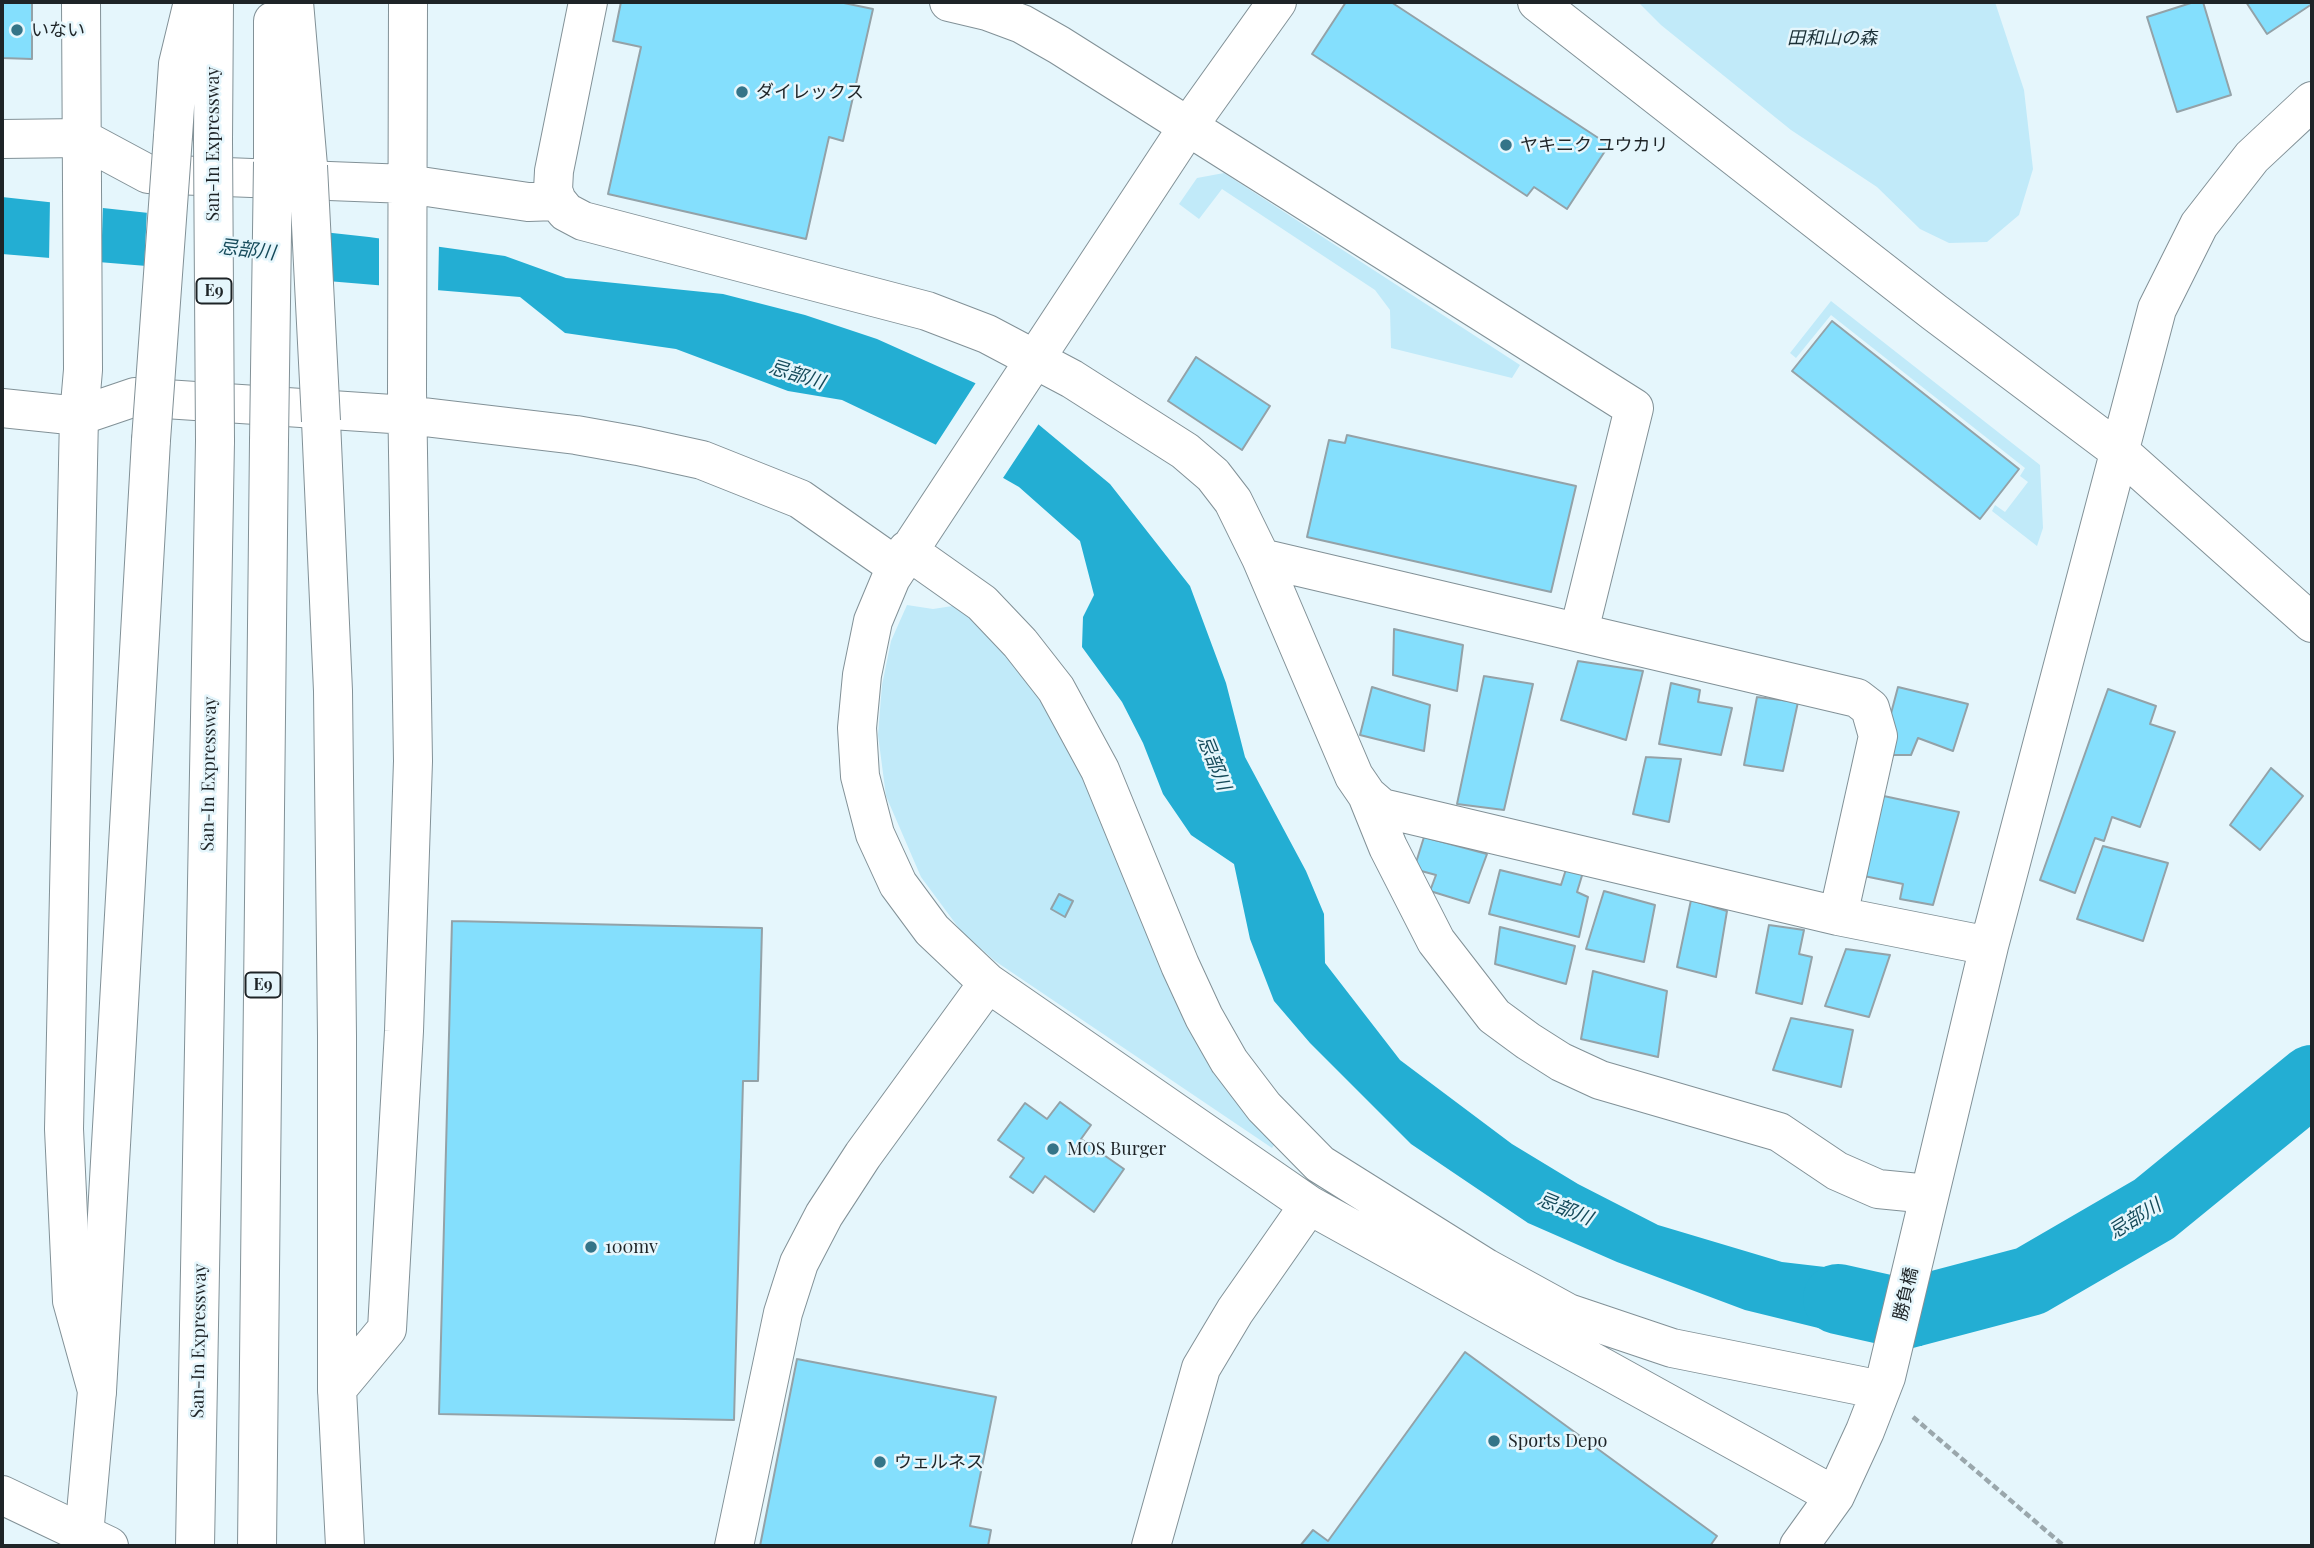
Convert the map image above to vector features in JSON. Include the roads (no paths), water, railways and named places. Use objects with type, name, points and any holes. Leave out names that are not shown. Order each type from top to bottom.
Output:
[{"type":"main road","points":[[81,2],[83,370],[79,416],[64,1129],[72,1301],[97,1391]]},
{"type":"main road","points":[[2,1494],[92,1542],[97,1391],[151,440],[178,64],[193,2]]},
{"type":"main road","name":"San-In Expressway","points":[[195,1528],[215,441],[214,2]]},
{"type":"main road","name":"E9","points":[[257,1537],[269,442],[290,164],[273,2]]},
{"type":"main road","points":[[294,2],[290,164],[321,421],[333,691],[337,1389],[345,1546]]},
{"type":"main road","points":[[337,1389],[387,1329],[404,1031],[413,761],[407,402],[408,2]]},
{"type":"main road","points":[[588,2],[554,171],[557,201],[566,212],[583,220],[927,311],[987,334],[1029,371],[1155,429],[1213,475],[1233,501],[1261,558],[1354,776],[1367,795],[1388,848],[1436,941],[1494,1016],[1561,1062],[1600,1080],[1779,1132],[1836,1171],[1878,1189],[1927,1203]]},
{"type":"main road","points":[[949,2],[988,11],[1022,24],[1634,408],[1579,631]]},
{"type":"main road","points":[[1277,2],[1187,128],[1029,371],[904,555],[873,621],[862,676],[857,728],[860,776],[875,834],[898,884],[932,930],[988,984],[1309,1205],[1835,1496]]},
{"type":"main road","points":[[1537,2],[1934,312],[2119,451],[2312,623]]},
{"type":"main road","name":"勝負橋","points":[[1799,1546],[1835,1496],[1884,1384],[1989,946],[2157,309],[2199,225],[2252,157],[2312,101]]},
{"type":"main road","points":[[2,139],[81,138],[148,174],[407,200],[557,201]]},
{"type":"main road","points":[[2,408],[79,416],[135,397],[407,402],[702,460],[800,499],[904,555],[982,603],[1020,643],[1056,689],[1100,770],[1180,965],[1229,1061],[1264,1107],[1320,1164],[1486,1268],[1568,1313],[1672,1348],[1884,1384]]},
{"type":"main road","points":[[1261,558],[1857,698],[1870,708],[1878,736],[1838,916]]},
{"type":"main road","points":[[1367,795],[1382,808],[1838,916],[1989,946]]},
{"type":"main road","points":[[734,1546],[783,1313],[799,1263],[824,1215],[863,1155],[988,984]]},
{"type":"main road","points":[[1151,1546],[1201,1368],[1242,1300],[1309,1205]]},
{"type":"water","points":[[2,197],[369,237],[505,256],[566,278],[723,294],[805,315],[877,339],[975,383],[1026,414],[1110,484],[1190,586],[1226,683],[1245,757],[1306,871],[1324,914],[1325,963],[1400,1060],[1512,1144],[1578,1184],[1658,1225],[1782,1262],[1868,1272],[1938,1272],[1922,1346],[1847,1335],[1745,1310],[1617,1262],[1528,1223],[1411,1144],[1310,1043],[1274,1001],[1250,939],[1234,864],[1191,835],[1163,794],[1143,743],[1122,702],[1082,647],[1083,617],[1094,595],[1080,541],[1019,487],[842,400],[788,391],[676,349],[565,333],[520,297],[2,254]]},
{"type":"waterway","name":"忌部川","points":[[1838,1299],[1905,1314],[2030,1281],[2154,1209],[2312,1080]]},
{"type":"place","name":"いない","points":[[17,30]]},
{"type":"place","name":"ダイレックス","points":[[742,92]]},
{"type":"place","name":"ヤキニク ユウカリ","points":[[1506,145]]},
{"type":"place","name":"MOS Burger","points":[[1053,1149]]},
{"type":"place","name":"100mv","points":[[591,1247]]},
{"type":"place","name":"Sports Depo","points":[[1494,1441]]},
{"type":"place","name":"ウェルネス","points":[[880,1462]]},
{"type":"park label","name":"田和山の森","points":[[1832,38]]}]
